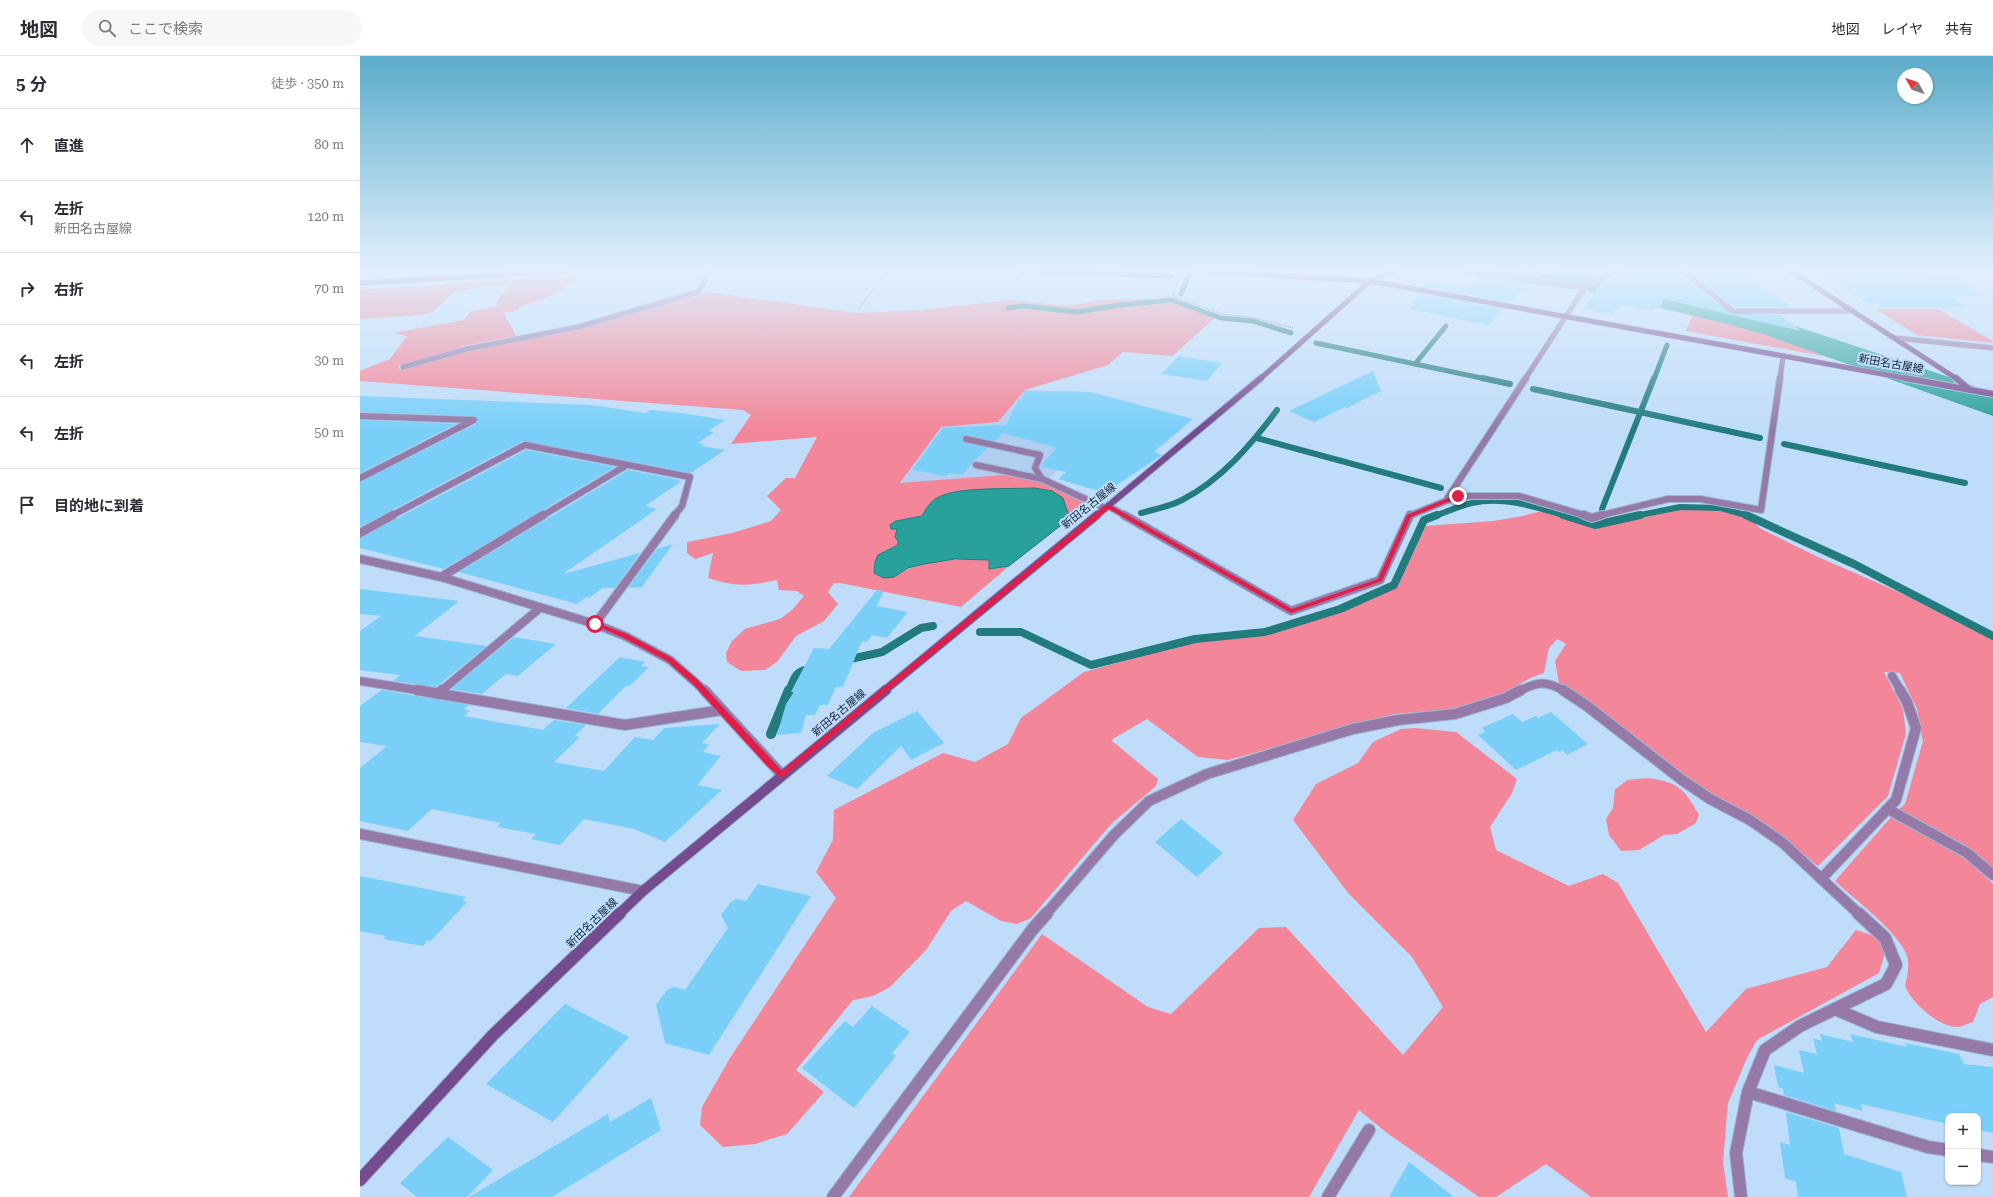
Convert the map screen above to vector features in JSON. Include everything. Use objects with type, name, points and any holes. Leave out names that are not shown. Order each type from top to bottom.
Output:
[{"type":"main road","name":"新田名古屋線","points":[[361,1178],[493,1035],[643,891],[1225,410],[1321,324]]},
{"type":"main road","name":"新田名古屋線","points":[[1607,324],[1993,394]]},
{"type":"main road","points":[[1874,324],[1954,376],[1970,390]]},
{"type":"street","points":[[403,367],[467,349],[587,324]]},
{"type":"street","points":[[1447,499],[1562,324]]},
{"type":"street","points":[[1896,338],[1993,348]]},
{"type":"street","points":[[976,465],[1042,479],[1107,507],[1291,611],[1380,580],[1409,516],[1447,499],[1458,496],[1519,496],[1592,518],[1668,499],[1700,499],[1739,504],[1761,510],[1783,356]]},
{"type":"street","points":[[360,416],[474,420],[360,478]]},
{"type":"street","points":[[966,439],[1040,455],[1035,468],[1042,479]]},
{"type":"street","points":[[360,533],[525,445],[690,477],[682,506],[595,624]]},
{"type":"street","points":[[441,577],[627,465]]},
{"type":"street","points":[[360,559],[441,577],[595,624],[625,636],[670,660],[696,682],[771,765],[782,775]]},
{"type":"street","points":[[438,694],[540,608]]},
{"type":"street","points":[[1821,879],[1896,800],[1916,728],[1907,702],[1892,676]]},
{"type":"street","points":[[360,681],[625,725],[722,710]]},
{"type":"street","points":[[833,1197],[1032,930],[1114,835],[1149,801],[1207,774],[1353,729],[1398,720],[1454,714],[1506,698],[1535,683],[1553,684],[1587,706],[1682,780],[1710,799],[1750,820],[1783,843],[1885,938],[1896,964],[1886,984],[1800,1026],[1765,1050],[1748,1092],[1736,1153],[1741,1197]]},
{"type":"street","points":[[1888,809],[1967,853],[1993,875]]},
{"type":"street","points":[[360,834],[643,891]]},
{"type":"street","points":[[1835,1009],[1877,1027],[1993,1050]]},
{"type":"street","points":[[1748,1092],[1928,1147],[1945,1150]]},
{"type":"street","points":[[1328,1197],[1369,1130]]},
{"type":"street","points":[[1981,1155],[1993,1157]]},
{"type":"path","points":[[1278,324],[1311,333]]},
{"type":"shaded area","points":[[441,324],[510,324],[516,336],[463,346],[446,354],[398,367],[400,369],[466,351],[578,330],[598,324],[1208,324],[1172,356],[1123,352],[1108,365],[1025,390],[998,422],[941,427],[900,483],[1003,475],[1039,481],[1091,506],[1067,524],[1064,523],[1068,513],[1034,488],[955,492],[941,496],[929,504],[922,516],[911,519],[897,528],[898,546],[878,555],[894,577],[916,566],[940,561],[989,560],[989,569],[1009,566],[961,607],[834,583],[828,592],[838,604],[824,621],[796,636],[777,662],[765,670],[741,671],[727,662],[726,653],[732,641],[745,629],[780,619],[792,610],[804,596],[797,591],[779,590],[777,580],[742,585],[708,578],[713,553],[695,559],[687,553],[687,542],[732,533],[771,521],[781,510],[767,496],[786,478],[795,478],[817,437],[731,444],[751,415],[743,410],[360,381],[360,371],[390,359],[407,336],[393,333]]},
{"type":"shaded area","points":[[1689,324],[1750,324],[1861,363],[1686,331]]},
{"type":"shaded area","points":[[1900,324],[1964,324],[1993,341],[1993,343],[1917,335]]},
{"type":"shaded area","points":[[1024,390],[1084,391],[1068,408],[1086,440],[1049,479],[1011,467],[1003,475],[900,484],[941,427],[998,422]]},
{"type":"shaded area","points":[[1034,488],[1052,491],[1063,498],[1068,513],[1064,523],[1009,566],[989,569],[989,560],[955,559],[908,568],[894,577],[884,578],[874,573],[875,562],[878,555],[898,545],[898,541],[895,537],[897,529],[891,529],[890,525],[896,521],[922,516],[930,504],[941,496],[960,491]]},
{"type":"shaded area","points":[[1682,509],[1722,509],[1750,519],[1761,529],[1818,557],[1901,593],[1993,640],[1993,870],[1961,843],[1898,810],[1905,804],[1923,741],[1917,709],[1900,673],[1884,672],[1903,709],[1906,734],[1888,796],[1818,866],[1780,835],[1729,803],[1703,789],[1592,703],[1559,683],[1555,661],[1566,644],[1557,639],[1549,648],[1544,673],[1530,678],[1506,692],[1482,702],[1454,709],[1395,714],[1228,760],[1198,757],[1147,719],[1111,740],[1158,779],[1156,786],[1111,824],[1031,918],[1017,924],[1001,921],[966,901],[951,911],[926,950],[890,987],[873,996],[853,1000],[796,1070],[824,1092],[787,1134],[755,1144],[723,1147],[700,1125],[702,1107],[730,1058],[836,898],[816,872],[833,840],[834,810],[943,753],[975,762],[1008,744],[1021,718],[1084,672],[1193,642],[1266,634],[1342,612],[1398,586],[1426,526],[1493,521],[1523,516],[1541,511],[1596,528]]},
{"type":"shaded area","points":[[1415,728],[1456,732],[1517,779],[1512,793],[1490,827],[1496,850],[1569,886],[1603,874],[1618,883],[1706,1032],[1746,989],[1827,967],[1856,930],[1877,937],[1885,953],[1879,973],[1757,1040],[1747,1058],[1728,1103],[1723,1162],[1728,1197],[1591,1197],[1546,1164],[1496,1197],[1479,1197],[1387,1133],[1359,1110],[1309,1197],[849,1197],[1042,934],[1148,1007],[1171,1014],[1259,928],[1286,927],[1403,1055],[1443,1007],[1412,957],[1349,894],[1293,820],[1316,784],[1358,763],[1373,742],[1401,729]]},
{"type":"shaded area","points":[[1647,778],[1673,784],[1679,788],[1689,798],[1699,815],[1696,823],[1677,834],[1664,835],[1639,850],[1621,851],[1609,835],[1606,819],[1613,808],[1615,789],[1628,780]]},
{"type":"shaded area","points":[[1892,816],[1969,861],[1993,884],[1993,997],[1980,1004],[1973,1022],[1958,1027],[1950,1026],[1934,1019],[1913,1000],[1905,986],[1908,964],[1907,956],[1902,947],[1886,926],[1835,881]]},
{"type":"building","points":[[1771,324],[1793,324],[1801,331]]},
{"type":"building","points":[[1179,356],[1222,363],[1207,381],[1162,374]]},
{"type":"building","points":[[1373,371],[1380,389],[1383,390],[1347,408],[1345,407],[1314,422],[1289,411]]},
{"type":"building","points":[[1025,391],[1091,392],[1193,419],[1154,452],[1162,455],[1105,493],[1058,479],[1066,472],[1041,467],[1057,448],[1003,433],[995,441],[967,435],[963,436],[962,440],[965,443],[988,448],[962,475],[949,473],[946,476],[912,470],[943,428],[1006,425],[1019,399],[1022,399]]},
{"type":"building","points":[[360,396],[591,405],[645,413],[651,410],[682,413],[725,420],[708,431],[714,432],[698,443],[704,444],[701,446],[725,450],[691,473],[523,441],[360,527],[360,482],[476,424],[478,420],[474,416],[360,412]]},
{"type":"building","points":[[360,420],[456,424],[360,473]]},
{"type":"building","points":[[526,450],[615,467],[444,569],[360,548],[360,538]]},
{"type":"building","points":[[628,470],[680,480],[676,482],[682,481],[645,506],[657,509],[563,574],[640,553],[615,588],[603,588],[589,598],[586,597],[577,604],[459,572]]},
{"type":"building","points":[[673,544],[642,587],[628,588],[657,549]]},
{"type":"building","points":[[360,589],[459,601],[415,636],[487,646],[436,687],[393,681],[400,675],[360,670],[360,631],[381,616],[360,614]]},
{"type":"building","points":[[878,589],[883,592],[877,606],[908,612],[887,638],[872,635],[867,642],[862,641],[843,687],[836,687],[828,705],[820,705],[815,715],[806,715],[801,733],[777,735],[786,704],[794,692],[791,692],[814,648],[829,649]]},
{"type":"building","points":[[514,637],[556,644],[518,676],[506,674],[482,694],[451,689]]},
{"type":"building","points":[[620,657],[645,662],[641,666],[649,667],[630,686],[626,686],[598,714],[566,708]]},
{"type":"building","points":[[382,690],[469,705],[464,709],[470,711],[464,716],[543,730],[554,720],[586,725],[575,736],[580,737],[554,762],[604,771],[635,737],[653,740],[664,728],[720,724],[702,743],[709,744],[703,752],[721,756],[697,785],[722,790],[665,842],[634,829],[584,819],[560,845],[531,839],[536,834],[497,827],[501,823],[432,809],[408,831],[360,821],[360,768],[387,746],[360,742],[360,706]]},
{"type":"building","points":[[917,711],[944,743],[911,760],[901,746],[857,789],[827,776],[873,733]]},
{"type":"building","points":[[1551,712],[1588,744],[1567,755],[1562,750],[1559,752],[1557,750],[1516,770],[1478,735],[1485,732],[1482,728],[1513,714],[1522,722],[1536,716],[1538,718]]},
{"type":"building","points":[[1181,819],[1223,853],[1197,877],[1155,842]]},
{"type":"building","points":[[360,876],[466,897],[463,901],[467,902],[431,941],[428,940],[423,946],[383,939],[386,936],[360,931]]},
{"type":"building","points":[[758,884],[811,896],[709,1055],[665,1043],[656,1005],[667,990],[674,987],[685,990],[728,928],[721,915],[731,902],[737,899],[746,901]]},
{"type":"building","points":[[565,1004],[629,1037],[553,1122],[486,1084]]},
{"type":"building","points":[[872,1006],[910,1032],[892,1053],[896,1056],[854,1108],[802,1068],[845,1021],[853,1027]]},
{"type":"building","points":[[1820,1034],[1853,1042],[1850,1034],[1907,1047],[1905,1043],[1959,1054],[1964,1064],[1993,1067],[1993,1133],[1981,1131],[1981,1113],[1945,1113],[1945,1123],[1861,1104],[1863,1111],[1834,1103],[1836,1111],[1784,1095],[1783,1089],[1778,1087],[1774,1065],[1804,1073],[1799,1050],[1817,1054],[1813,1038],[1822,1041]]},
{"type":"building","points":[[651,1098],[661,1130],[552,1197],[469,1197],[608,1114],[610,1122]]},
{"type":"building","points":[[1786,1112],[1839,1128],[1844,1154],[1901,1172],[1907,1197],[1798,1197],[1796,1182],[1785,1178],[1780,1142],[1790,1145]]},
{"type":"building","points":[[448,1137],[493,1170],[467,1197],[417,1197],[400,1183]]},
{"type":"building","points":[[1409,1162],[1454,1197],[1389,1197]]},
{"type":"waterway","points":[[1263,324],[1291,333]]},
{"type":"waterway","points":[[1760,324],[1949,388],[1993,406]]},
{"type":"waterway","points":[[1415,364],[1446,326]]},
{"type":"waterway","points":[[1316,343],[1415,364]]},
{"type":"waterway","points":[[1654,379],[1667,345]]},
{"type":"waterway","points":[[1415,364],[1486,379]]},
{"type":"waterway","points":[[1482,378],[1510,384]]},
{"type":"waterway","points":[[1640,412],[1654,378]]},
{"type":"waterway","points":[[1533,389],[1640,412]]},
{"type":"waterway","points":[[1141,513],[1177,502],[1196,492],[1210,482],[1246,449],[1277,410]]},
{"type":"waterway","points":[[1602,509],[1640,412]]},
{"type":"waterway","points":[[1640,412],[1760,438]]},
{"type":"waterway","points":[[1257,438],[1441,488]]},
{"type":"waterway","points":[[1784,444],[1965,483]]},
{"type":"waterway","points":[[1434,516],[1462,506],[1484,501],[1520,504],[1566,516]]},
{"type":"waterway","points":[[1640,515],[1680,507],[1721,508],[1747,515]]},
{"type":"waterway","points":[[980,632],[1021,632],[1091,665],[1195,639],[1265,632],[1340,609],[1394,585],[1424,520],[1437,515]]},
{"type":"waterway","points":[[1563,515],[1595,525],[1640,515]]},
{"type":"waterway","points":[[1635,516],[1640,515]]},
{"type":"waterway","points":[[1747,515],[1854,564],[1993,636]]},
{"type":"waterway","points":[[846,660],[882,652],[921,628],[933,626]]},
{"type":"waterway","points":[[789,691],[796,675],[802,671],[813,668]]},
{"type":"waterway","points":[[771,734],[789,690]]},
{"type":"route","points":[[595,624],[625,636],[670,660],[696,682],[771,765],[782,775],[1108,506],[1291,611],[1380,580],[1409,516],[1447,499],[1458,496]]}]
